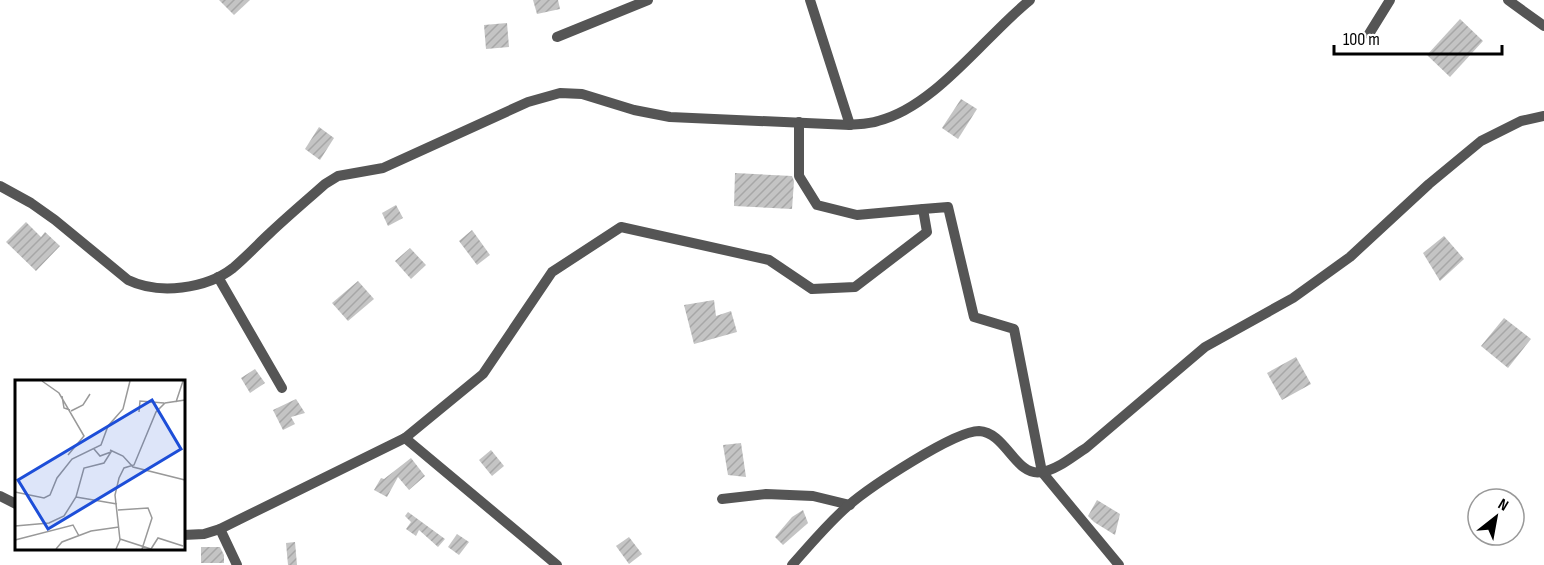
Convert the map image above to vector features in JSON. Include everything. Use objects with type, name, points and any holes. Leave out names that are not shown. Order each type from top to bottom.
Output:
[{"type":"street","points":[[556,37],[648,0]]},
{"type":"street","points":[[810,0],[850,126]]},
{"type":"street","points":[[0,186],[31,203],[55,220],[78,237],[119,274],[137,285],[180,288],[201,284],[232,269],[317,191],[338,176],[383,168],[545,97],[560,93],[582,94],[634,110],[670,117],[850,126],[879,121],[910,107],[940,84],[1029,0]]},
{"type":"street","points":[[1369,34],[1390,0]]},
{"type":"street","points":[[1508,0],[1544,26]]},
{"type":"street","points":[[792,565],[850,505],[928,452],[963,433],[981,431],[989,434],[997,439],[1025,468],[1042,472],[1086,448],[1205,347],[1293,298],[1350,257],[1429,184],[1481,141],[1521,121],[1544,116]]},
{"type":"street","points":[[799,122],[799,176],[817,205],[856,215],[948,207],[974,317],[1014,329],[1042,472],[1119,565]]},
{"type":"street","points":[[184,535],[204,534],[220,529],[405,438],[483,374],[552,272],[621,226],[770,260],[812,289],[855,287],[927,232],[923,209]]},
{"type":"street","points":[[218,277],[282,388]]},
{"type":"street","points":[[405,438],[557,565]]},
{"type":"street","points":[[722,498],[766,494],[813,495],[850,505]]},
{"type":"street","points":[[0,496],[15,504]]},
{"type":"street","points":[[220,529],[237,565]]},
{"type":"building","points":[[219,0],[250,0],[234,15]]},
{"type":"building","points":[[533,0],[558,0],[560,9],[537,14]]},
{"type":"building","points":[[1460,19],[1483,41],[1450,77],[1427,55]]},
{"type":"building","points":[[507,23],[509,47],[486,49],[484,25]]},
{"type":"building","points":[[961,99],[977,109],[958,139],[942,128]]},
{"type":"building","points":[[319,127],[334,138],[320,160],[305,149]]},
{"type":"building","points":[[735,173],[792,176],[794,181],[792,209],[734,206]]},
{"type":"building","points":[[396,205],[403,218],[388,226],[382,213]]},
{"type":"building","points":[[26,222],[41,237],[45,232],[60,246],[36,271],[6,242]]},
{"type":"building","points":[[472,230],[490,255],[477,265],[459,241]]},
{"type":"building","points":[[1444,236],[1464,259],[1440,281],[1423,253]]},
{"type":"building","points":[[410,248],[426,265],[411,279],[395,261]]},
{"type":"building","points":[[358,281],[374,299],[348,321],[332,303]]},
{"type":"building","points":[[714,300],[716,316],[731,311],[737,332],[694,344],[684,305]]},
{"type":"building","points":[[1504,318],[1531,339],[1508,368],[1481,346]]},
{"type":"building","points":[[1296,357],[1311,384],[1282,400],[1267,373]]},
{"type":"building","points":[[255,369],[265,383],[250,393],[241,378]]},
{"type":"building","points":[[296,399],[305,413],[291,417],[295,424],[283,430],[273,410]]},
{"type":"building","points":[[741,443],[746,477],[728,475],[723,445]]},
{"type":"building","points":[[491,450],[504,466],[492,476],[479,460]]},
{"type":"building","points":[[411,458],[425,476],[409,490],[398,477],[387,497],[374,490],[381,478],[384,479]]},
{"type":"building","points":[[1097,500],[1120,514],[1115,535],[1088,516]]},
{"type":"building","points":[[803,510],[808,523],[783,545],[775,537],[792,517]]},
{"type":"building","points":[[408,512],[445,539],[438,547],[419,530],[416,536],[406,529],[411,522],[405,516]]},
{"type":"building","points":[[457,534],[469,542],[459,555],[448,547]]},
{"type":"building","points":[[629,537],[642,554],[629,564],[616,546]]},
{"type":"building","points":[[295,542],[297,565],[288,565],[286,543]]},
{"type":"building","points":[[201,547],[220,547],[224,555],[224,563],[201,563]]}]
